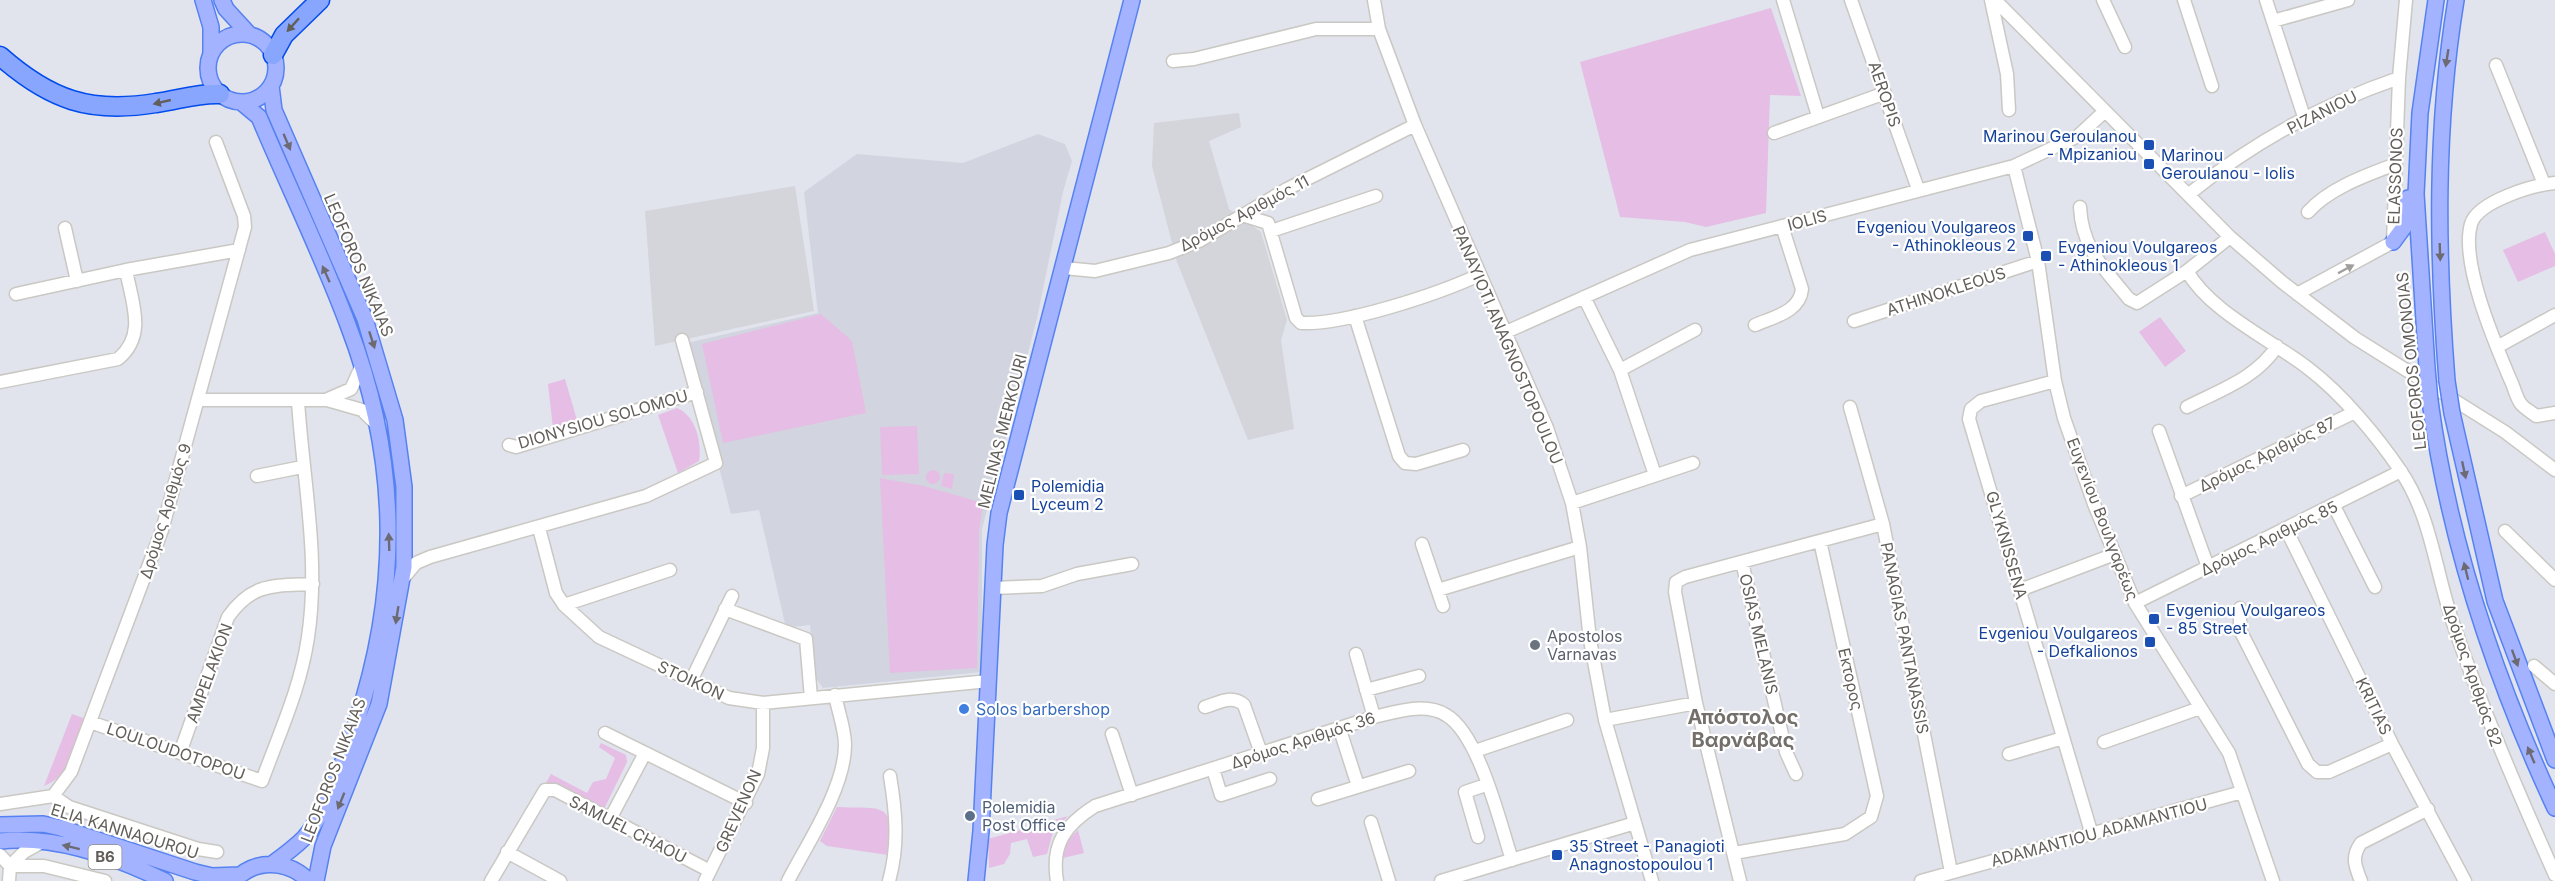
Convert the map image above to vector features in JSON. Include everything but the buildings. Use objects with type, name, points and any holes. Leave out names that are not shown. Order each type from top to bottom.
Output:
[{"type":"highway","points":[[273,55],[284,35],[320,0]]},
{"type":"highway","points":[[0,56],[32,83],[61,98],[90,107],[127,108],[186,96],[220,94]]},
{"type":"main road","points":[[203,0],[211,27],[208,75],[220,94],[241,102],[263,95],[271,86],[276,65],[267,45],[249,34],[226,9],[222,0]]},
{"type":"main road","name":"MELINAS MERKOURI","points":[[976,881],[981,831],[999,513],[1132,0]]},
{"type":"main road","name":"LEOFOROS OMONOIAS","points":[[2436,0],[2420,113],[2417,239],[2435,439],[2454,526],[2489,648],[2531,756],[2555,808]]},
{"type":"main road","name":"LEOFOROS OMONOIAS","points":[[2456,0],[2445,66],[2439,144],[2441,303],[2447,381],[2452,413],[2495,601],[2555,760]]},
{"type":"main road","points":[[211,52],[227,37],[249,34]]},
{"type":"main road","name":"LEOFOROS NIKAIAS","points":[[271,86],[274,110],[365,320],[395,420],[404,487],[405,545],[402,580],[379,704],[323,846],[316,881]]},
{"type":"main road","name":"LEOFOROS NIKAIAS","points":[[241,102],[259,117],[348,324],[378,426],[387,484],[389,564],[380,640],[351,739],[317,819],[303,838],[272,864]]},
{"type":"main road","points":[[2393,242],[2404,227],[2407,217],[2412,165],[2418,148]]},
{"type":"main road","name":"ELIA KANNAOUROU","points":[[0,825],[43,824],[61,828],[195,872],[237,878]]},
{"type":"main road","name":"ELIA KANNAOUROU","points":[[0,841],[42,842],[87,851],[165,881]]},
{"type":"main road","points":[[272,864],[298,871],[309,881]]},
{"type":"main road","name":"B6","points":[[237,878],[255,867],[272,864]]},
{"type":"street","name":"PANAYIOTI ANAGNOSTOPOULOU","points":[[1374,0],[1380,29],[1415,125],[1546,428],[1572,503],[1580,547],[1590,640],[1605,720],[1652,881]]},
{"type":"street","points":[[1783,0],[1818,116]]},
{"type":"street","name":"AEROPIS","points":[[1851,0],[1918,189]]},
{"type":"street","points":[[1993,0],[2007,74],[2009,110]]},
{"type":"street","points":[[1993,0],[2230,237],[2297,294],[2355,338],[2505,432],[2555,470]]},
{"type":"street","points":[[2103,0],[2125,47]]},
{"type":"street","points":[[2184,0],[2212,86]]},
{"type":"street","points":[[2266,0],[2306,120]]},
{"type":"street","points":[[2273,21],[2348,0]]},
{"type":"street","name":"ELASSONOS","points":[[2297,294],[2393,242],[2399,78],[2406,0]]},
{"type":"street","points":[[1173,61],[1194,59],[1316,29],[1380,29]]},
{"type":"street","points":[[2496,65],[2549,183],[2486,204],[2471,222],[2470,249],[2478,291],[2497,347],[2521,404],[2536,416],[2555,413]]},
{"type":"street","name":"PIZANIOU","points":[[2189,194],[2228,163],[2261,142],[2369,88],[2399,78]]},
{"type":"street","points":[[1774,133],[1885,93]]},
{"type":"street","name":"IOLIS","points":[[1506,332],[1690,250],[1918,189],[2014,166],[2078,136],[2105,111]]},
{"type":"street","name":"Δρόμος Αριθμός 11","points":[[1064,268],[1095,271],[1169,253],[1199,241],[1287,189],[1415,125]]},
{"type":"street","name":"Δρόμος Αριθμός 9","points":[[53,796],[70,772],[162,530],[245,227],[244,216],[216,142]]},
{"type":"street","points":[[2308,212],[2324,198],[2368,175],[2396,164]]},
{"type":"street","name":"Ευγενίου Βουλγαρέως","points":[[2014,166],[2037,261],[2055,381],[2071,439],[2136,603],[2229,753],[2273,881]]},
{"type":"street","points":[[1271,231],[1376,196]]},
{"type":"street","points":[[2080,207],[2081,227],[2089,249],[2129,299],[2137,303],[2187,271],[2230,237]]},
{"type":"street","points":[[1242,215],[1255,221],[1264,220],[1271,231],[1296,318],[1301,323],[1355,316],[1452,288],[1479,275]]},
{"type":"street","points":[[1755,325],[1794,308],[1801,299],[1802,289],[1782,226]]},
{"type":"street","points":[[65,228],[77,281]]},
{"type":"street","points":[[16,294],[126,270],[238,250]]},
{"type":"street","name":"ATHINOKLEOUS","points":[[1854,321],[2037,261]]},
{"type":"street","points":[[0,382],[118,359],[131,348],[137,333],[126,270]]},
{"type":"street","name":"Δρόμος Αριθμός 82","points":[[2187,271],[2207,299],[2311,371],[2353,413],[2401,471],[2419,502],[2428,527],[2452,620],[2501,754],[2555,875]]},
{"type":"street","points":[[1584,297],[1620,370],[1655,475]]},
{"type":"street","points":[[2497,347],[2555,315]]},
{"type":"street","points":[[1355,316],[1400,456],[1405,463],[1416,464],[1463,450]]},
{"type":"street","points":[[1620,370],[1695,330]]},
{"type":"street","points":[[402,580],[416,563],[430,557],[646,496],[716,463],[682,340]]},
{"type":"street","points":[[2187,407],[2255,372],[2268,360],[2277,346]]},
{"type":"street","points":[[327,400],[351,389],[362,367]]},
{"type":"street","name":"GLYKNISSENA","points":[[2055,381],[1981,401],[1971,409],[1970,419],[2092,835]]},
{"type":"street","name":"DIONYSIOU SOLOMOU","points":[[509,445],[516,447],[697,392]]},
{"type":"street","points":[[198,400],[327,400],[362,410],[378,426]]},
{"type":"street","points":[[298,400],[302,467],[312,530],[313,584]]},
{"type":"street","name":"PANAGIAS PANTANASSIS","points":[[1850,407],[1883,524],[1951,872]]},
{"type":"street","name":"Δρόμος Αριθμός 87","points":[[2181,496],[2353,413]]},
{"type":"street","points":[[2159,430],[2208,567]]},
{"type":"street","points":[[1572,503],[1693,463]]},
{"type":"street","points":[[257,476],[302,467]]},
{"type":"street","name":"Δρόμος Αριθμός 85","points":[[2136,603],[2401,471]]},
{"type":"street","points":[[2334,506],[2374,587]]},
{"type":"street","points":[[1740,881],[1696,703],[1675,592],[1677,582],[1685,577],[1883,524]]},
{"type":"street","name":"STOIKON","points":[[539,528],[556,593],[564,605],[599,637],[729,698],[763,703],[988,681]]},
{"type":"street","name":"KRITIAS","points":[[2286,529],[2392,744],[2465,881]]},
{"type":"street","points":[[2505,531],[2555,580]]},
{"type":"street","name":"Εκτορος","points":[[1734,853],[1845,834],[1871,817],[1877,796],[1820,541]]},
{"type":"street","points":[[1422,544],[1443,606]]},
{"type":"street","points":[[405,545],[417,555],[430,557]]},
{"type":"street","points":[[1438,590],[1580,547]]},
{"type":"street","points":[[2020,590],[2115,554]]},
{"type":"street","name":"OSIAS MELANIS","points":[[1742,562],[1786,752],[1796,774]]},
{"type":"street","points":[[993,588],[1042,586],[1077,574],[1132,564]]},
{"type":"street","points":[[564,605],[670,570]]},
{"type":"street","name":"LOULOUDOTOPOU","points":[[90,722],[262,781],[297,687],[308,638],[313,584]]},
{"type":"street","name":"AMPELAKION","points":[[180,753],[228,617],[241,599],[264,586],[313,584]]},
{"type":"street","points":[[691,681],[732,596]]},
{"type":"street","points":[[2240,608],[2240,630],[2308,764],[2317,772],[2329,771],[2392,744]]},
{"type":"street","points":[[725,609],[806,639],[811,698]]},
{"type":"street","points":[[1356,654],[1374,717]]},
{"type":"street","points":[[2534,666],[2555,684]]},
{"type":"street","points":[[1366,690],[1419,676]]},
{"type":"street","points":[[788,881],[827,805],[843,767],[845,744],[835,695]]},
{"type":"street","points":[[1205,707],[1232,698],[1238,699],[1244,705],[1261,753]]},
{"type":"street","name":"GREVENON","points":[[708,876],[746,803],[758,774],[763,748],[763,703]]},
{"type":"street","points":[[1605,720],[1696,703]]},
{"type":"street","points":[[2104,742],[2200,708]]},
{"type":"street","name":"Δρόμος Αριθμός 36","points":[[1057,881],[1054,865],[1060,839],[1075,819],[1095,806],[1340,730],[1374,717],[1414,709],[1446,714],[1462,729],[1475,751],[1512,860]]},
{"type":"street","points":[[1475,751],[1567,720]]},
{"type":"street","points":[[1340,730],[1358,786]]},
{"type":"street","points":[[605,733],[746,803]]},
{"type":"street","points":[[1112,734],[1132,795]]},
{"type":"street","points":[[2009,754],[2063,738]]},
{"type":"street","points":[[610,819],[645,753]]},
{"type":"street","points":[[1213,770],[1221,795],[1270,779]]},
{"type":"street","points":[[1318,799],[1408,771]]},
{"type":"street","points":[[889,881],[896,856],[897,831],[890,776]]},
{"type":"street","points":[[1478,837],[1465,792],[1486,785]]},
{"type":"street","name":"SAMUEL CHAOU","points":[[507,852],[545,790],[555,790],[708,876]]},
{"type":"street","name":"ADAMANTIOU ADAMANTIOU","points":[[1921,881],[2242,792]]},
{"type":"street","points":[[0,804],[53,796],[69,807],[198,849],[217,852]]},
{"type":"street","points":[[61,828],[69,807]]},
{"type":"street","points":[[2361,881],[2354,864],[2354,853],[2361,843],[2428,809]]},
{"type":"street","points":[[1371,822],[1389,881]]},
{"type":"street","points":[[1441,881],[1635,823]]},
{"type":"street","points":[[9,881],[10,866],[24,852],[42,842]]},
{"type":"street","points":[[491,881],[507,852],[560,881]]},
{"type":"street","points":[[0,855],[10,866],[44,866],[98,880]]},
{"type":"shaded area","points":[[1771,8],[1801,96],[1770,95],[1766,213],[1706,227],[1685,222],[1620,217],[1580,62]]},
{"type":"shaded area","points":[[1239,113],[1241,127],[1209,141],[1229,209],[1261,232],[1287,320],[1281,340],[1294,429],[1248,440],[1177,262],[1152,166],[1154,123]]},
{"type":"shaded area","points":[[1038,134],[1065,144],[1072,161],[1063,192],[1037,318],[982,529],[982,672],[823,688],[814,676],[810,625],[786,628],[759,510],[731,514],[687,343],[818,313],[804,192],[857,154],[963,163]]},
{"type":"shaded area","points":[[795,186],[814,311],[655,346],[645,211]]},
{"type":"shaded area","points":[[2545,232],[2555,254],[2555,266],[2518,282],[2503,250]]},
{"type":"shaded area","points":[[821,314],[852,341],[866,413],[723,443],[702,344]]},
{"type":"shaded area","points":[[2160,317],[2186,351],[2165,367],[2139,332]]},
{"type":"shaded area","points":[[565,379],[577,420],[553,428],[548,384]]},
{"type":"shaded area","points":[[677,408],[684,412],[693,423],[700,446],[699,461],[678,473],[658,415]]},
{"type":"shaded area","points":[[917,426],[919,474],[882,475],[880,427]]},
{"type":"shaded area","points":[[933,470],[938,472],[940,477],[938,482],[933,484],[928,482],[926,477],[928,472]]},
{"type":"shaded area","points":[[944,473],[954,474],[952,489],[941,486]]},
{"type":"shaded area","points":[[880,478],[924,486],[983,503],[979,531],[977,668],[890,673]]},
{"type":"shaded area","points":[[72,714],[86,719],[76,749],[61,775],[44,786]]},
{"type":"shaded area","points":[[601,743],[626,755],[627,762],[604,809],[598,811],[546,783],[551,774],[587,793],[593,782],[606,779],[615,758],[599,747]]},
{"type":"shaded area","points":[[837,807],[876,809],[883,812],[888,817],[890,825],[888,855],[827,846],[820,841]]},
{"type":"shaded area","points":[[1068,816],[1053,832],[1047,854],[1033,857],[1027,839],[1011,843],[1010,854],[1004,864],[989,868],[988,839]]},
{"type":"shaded area","points":[[1078,830],[1084,853],[1059,859],[1067,841]]},
{"type":"place","name":"Marinou Geroulanou - Mpizaniou","points":[[2149,145]]},
{"type":"place","name":"Marinou Geroulanou - Iolis","points":[[2149,164]]},
{"type":"place","name":"Evgeniou Voulgareos - Athinokleous 2","points":[[2028,236]]},
{"type":"place","name":"Evgeniou Voulgareos - Athinokleous 1","points":[[2046,256]]},
{"type":"place","name":"Polemidia Lyceum 2","points":[[1019,495]]},
{"type":"place","name":"Evgeniou Voulgareos - 85 Street","points":[[2154,619]]},
{"type":"place","name":"Evgeniou Voulgareos - Defkalionos","points":[[2150,642]]},
{"type":"place","name":"Apostolos Varnavas","points":[[1535,645]]},
{"type":"place","name":"Solos barbershop","points":[[964,709]]},
{"type":"place","name":"Polemidia Post Office","points":[[970,816]]},
{"type":"place","name":"35 Street - Panagioti Anagnostopoulou 1","points":[[1557,855]]},
{"type":"district","name":"Απόστολος Βαρνάβας","points":[[1743,728]]}]
